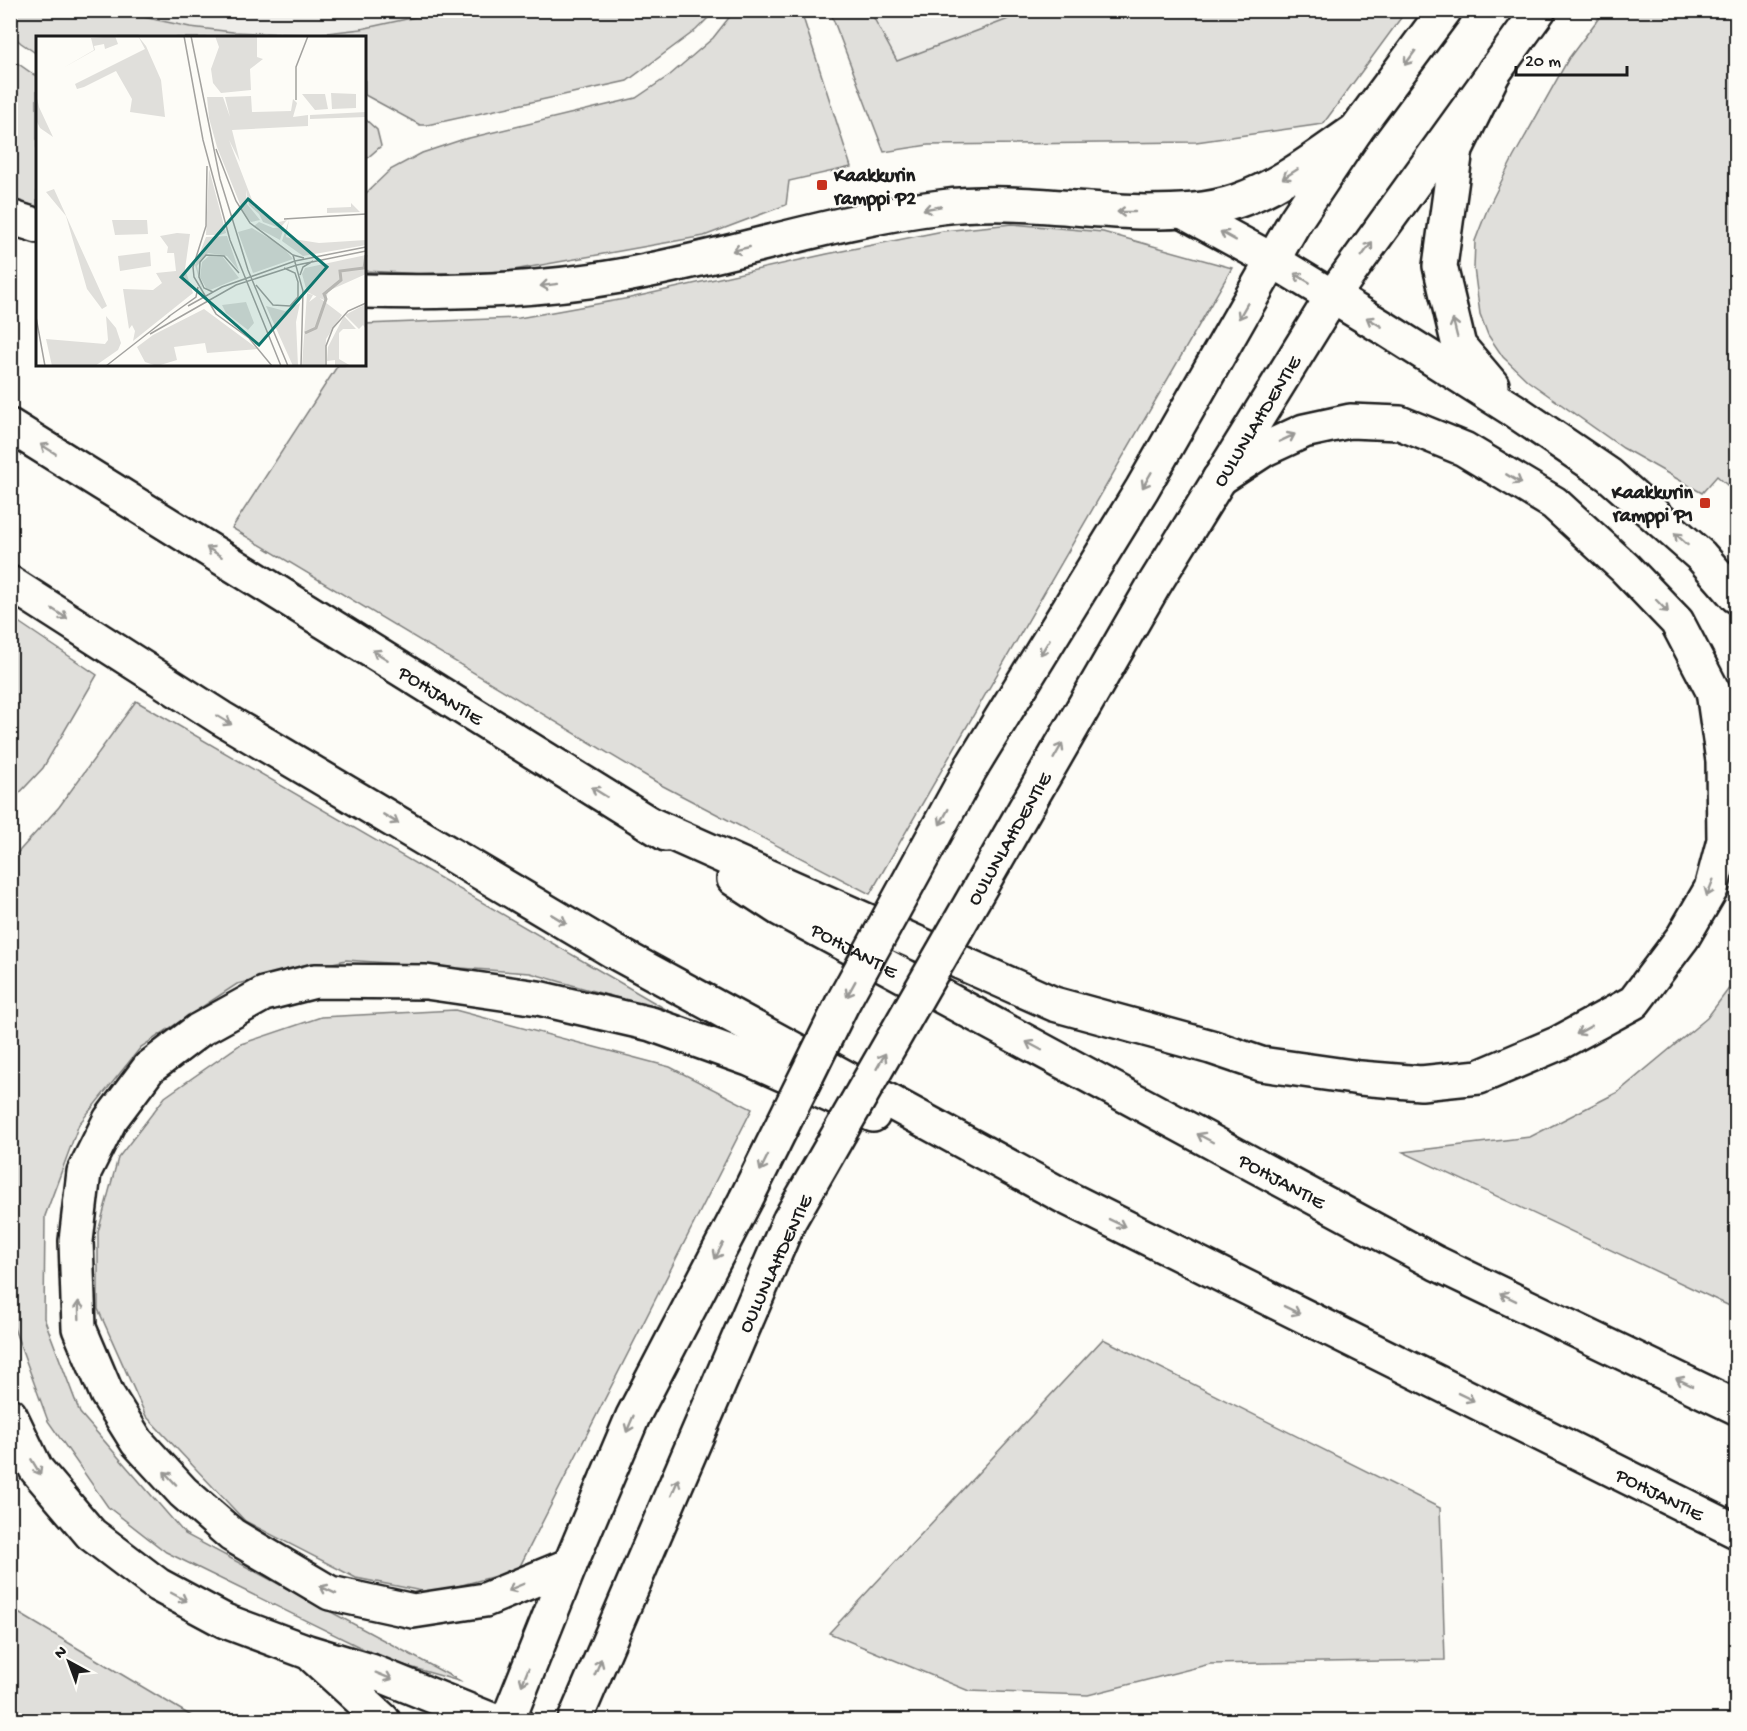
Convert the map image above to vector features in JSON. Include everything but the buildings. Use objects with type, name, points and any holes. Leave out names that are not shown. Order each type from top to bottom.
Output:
[{"type":"main road","points":[[508,1720],[633,1416],[746,1199],[842,1004],[972,766],[1142,489],[1272,260],[1356,130],[1445,10]]},
{"type":"main road","name":"OULUNLAHDENTIE","points":[[575,1720],[789,1221],[1154,585],[1219,479],[1332,297],[1539,10]]},
{"type":"main road","points":[[1495,70],[1456,149],[1440,266],[1459,346],[1512,409]]},
{"type":"main road","points":[[366,291],[516,290],[620,276],[862,220],[942,207],[1000,203],[1114,212],[1184,212],[1237,201],[1287,178],[1356,130]]},
{"type":"main road","points":[[1184,212],[1272,260],[1332,297],[1512,409],[1609,475],[1701,556],[1737,596]]},
{"type":"main road","points":[[10,217],[36,225]]},
{"type":"main road","points":[[648,823],[1054,1005],[1211,1047],[1261,1064],[1360,1078],[1421,1083],[1479,1077],[1559,1043],[1634,1002],[1683,937],[1711,889],[1724,840],[1723,761],[1713,691],[1677,622],[1626,568],[1554,503],[1464,449],[1400,423],[1350,421],[1304,431],[1265,449],[1219,479]]},
{"type":"main road","name":"POHJANTIE","points":[[10,426],[648,823],[780,909],[1426,1258],[1737,1407]]},
{"type":"main road","name":"POHJANTIE","points":[[10,583],[221,718],[613,951],[1065,1197],[1737,1531]]},
{"type":"main road","points":[[570,1565],[485,1600],[413,1611],[330,1593],[232,1535],[183,1492],[137,1442],[106,1394],[79,1328],[76,1241],[84,1172],[110,1120],[149,1068],[199,1030],[264,994],[315,981],[426,982],[538,998],[651,1024],[749,1059],[958,1154],[1065,1197]]},
{"type":"main road","points":[[10,1415],[36,1470],[91,1534],[158,1585],[225,1621],[308,1652],[371,1671],[492,1720]]},
{"type":"main road","points":[[308,1652],[383,1720]]},
{"type":"shaded area","points":[[735,10],[801,11],[851,167],[789,181],[786,205],[704,236],[508,271],[425,274],[366,271],[366,193],[390,170],[422,153],[461,140],[636,98],[670,75],[713,38]]},
{"type":"shaded area","points":[[10,11],[121,11],[190,27],[233,32],[310,35],[361,29],[443,11],[715,11],[696,30],[627,81],[427,125],[420,125],[366,96],[366,36],[36,36],[36,53],[11,34]]},
{"type":"shaded area","points":[[121,11],[455,11],[361,30],[310,35],[233,32],[190,27]]},
{"type":"shaded area","points":[[830,11],[870,11],[897,61],[1024,11],[1406,11],[1323,124],[1196,142],[928,145],[884,152]]},
{"type":"shaded area","points":[[854,11],[1038,11],[889,75]]},
{"type":"shaded area","points":[[1604,11],[1736,11],[1736,493],[1717,476],[1702,493],[1623,448],[1528,381],[1503,357],[1488,335],[1480,314],[1474,268],[1475,241],[1487,210],[1513,158],[1569,58]]},
{"type":"shaded area","points":[[10,58],[36,76],[36,207],[11,198]]},
{"type":"shaded area","points":[[366,120],[377,130],[381,146],[366,159]]},
{"type":"shaded area","points":[[1012,224],[1103,232],[1232,268],[870,894],[663,786],[232,528],[337,366],[366,366],[366,324],[519,318],[630,298],[943,231]]},
{"type":"shaded area","points":[[11,617],[97,675],[43,768],[11,802]]},
{"type":"shaded area","points":[[136,701],[674,1014],[530,973],[346,960],[237,984],[141,1047],[79,1124],[45,1216],[44,1318],[80,1413],[185,1534],[462,1682],[386,1660],[166,1552],[108,1507],[48,1421],[11,1320],[11,860],[59,807]]},
{"type":"shaded area","points":[[1736,979],[1736,1309],[1403,1152],[1530,1137],[1618,1092],[1707,1018]]},
{"type":"shaded area","points":[[455,1010],[670,1067],[752,1109],[518,1570],[432,1593],[356,1578],[245,1521],[146,1416],[98,1309],[98,1232],[118,1158],[165,1097],[241,1044],[321,1017]]},
{"type":"shaded area","points":[[1103,1339],[1440,1508],[1445,1660],[1210,1664],[1088,1695],[969,1691],[829,1633]]},
{"type":"shaded area","points":[[10,1608],[183,1711],[198,1720],[11,1720]]},
{"type":"place","name":"Kaakkurin ramppi P2","points":[[822,185]]},
{"type":"place","name":"Kaakkurin ramppi P1","points":[[1705,503]]}]
